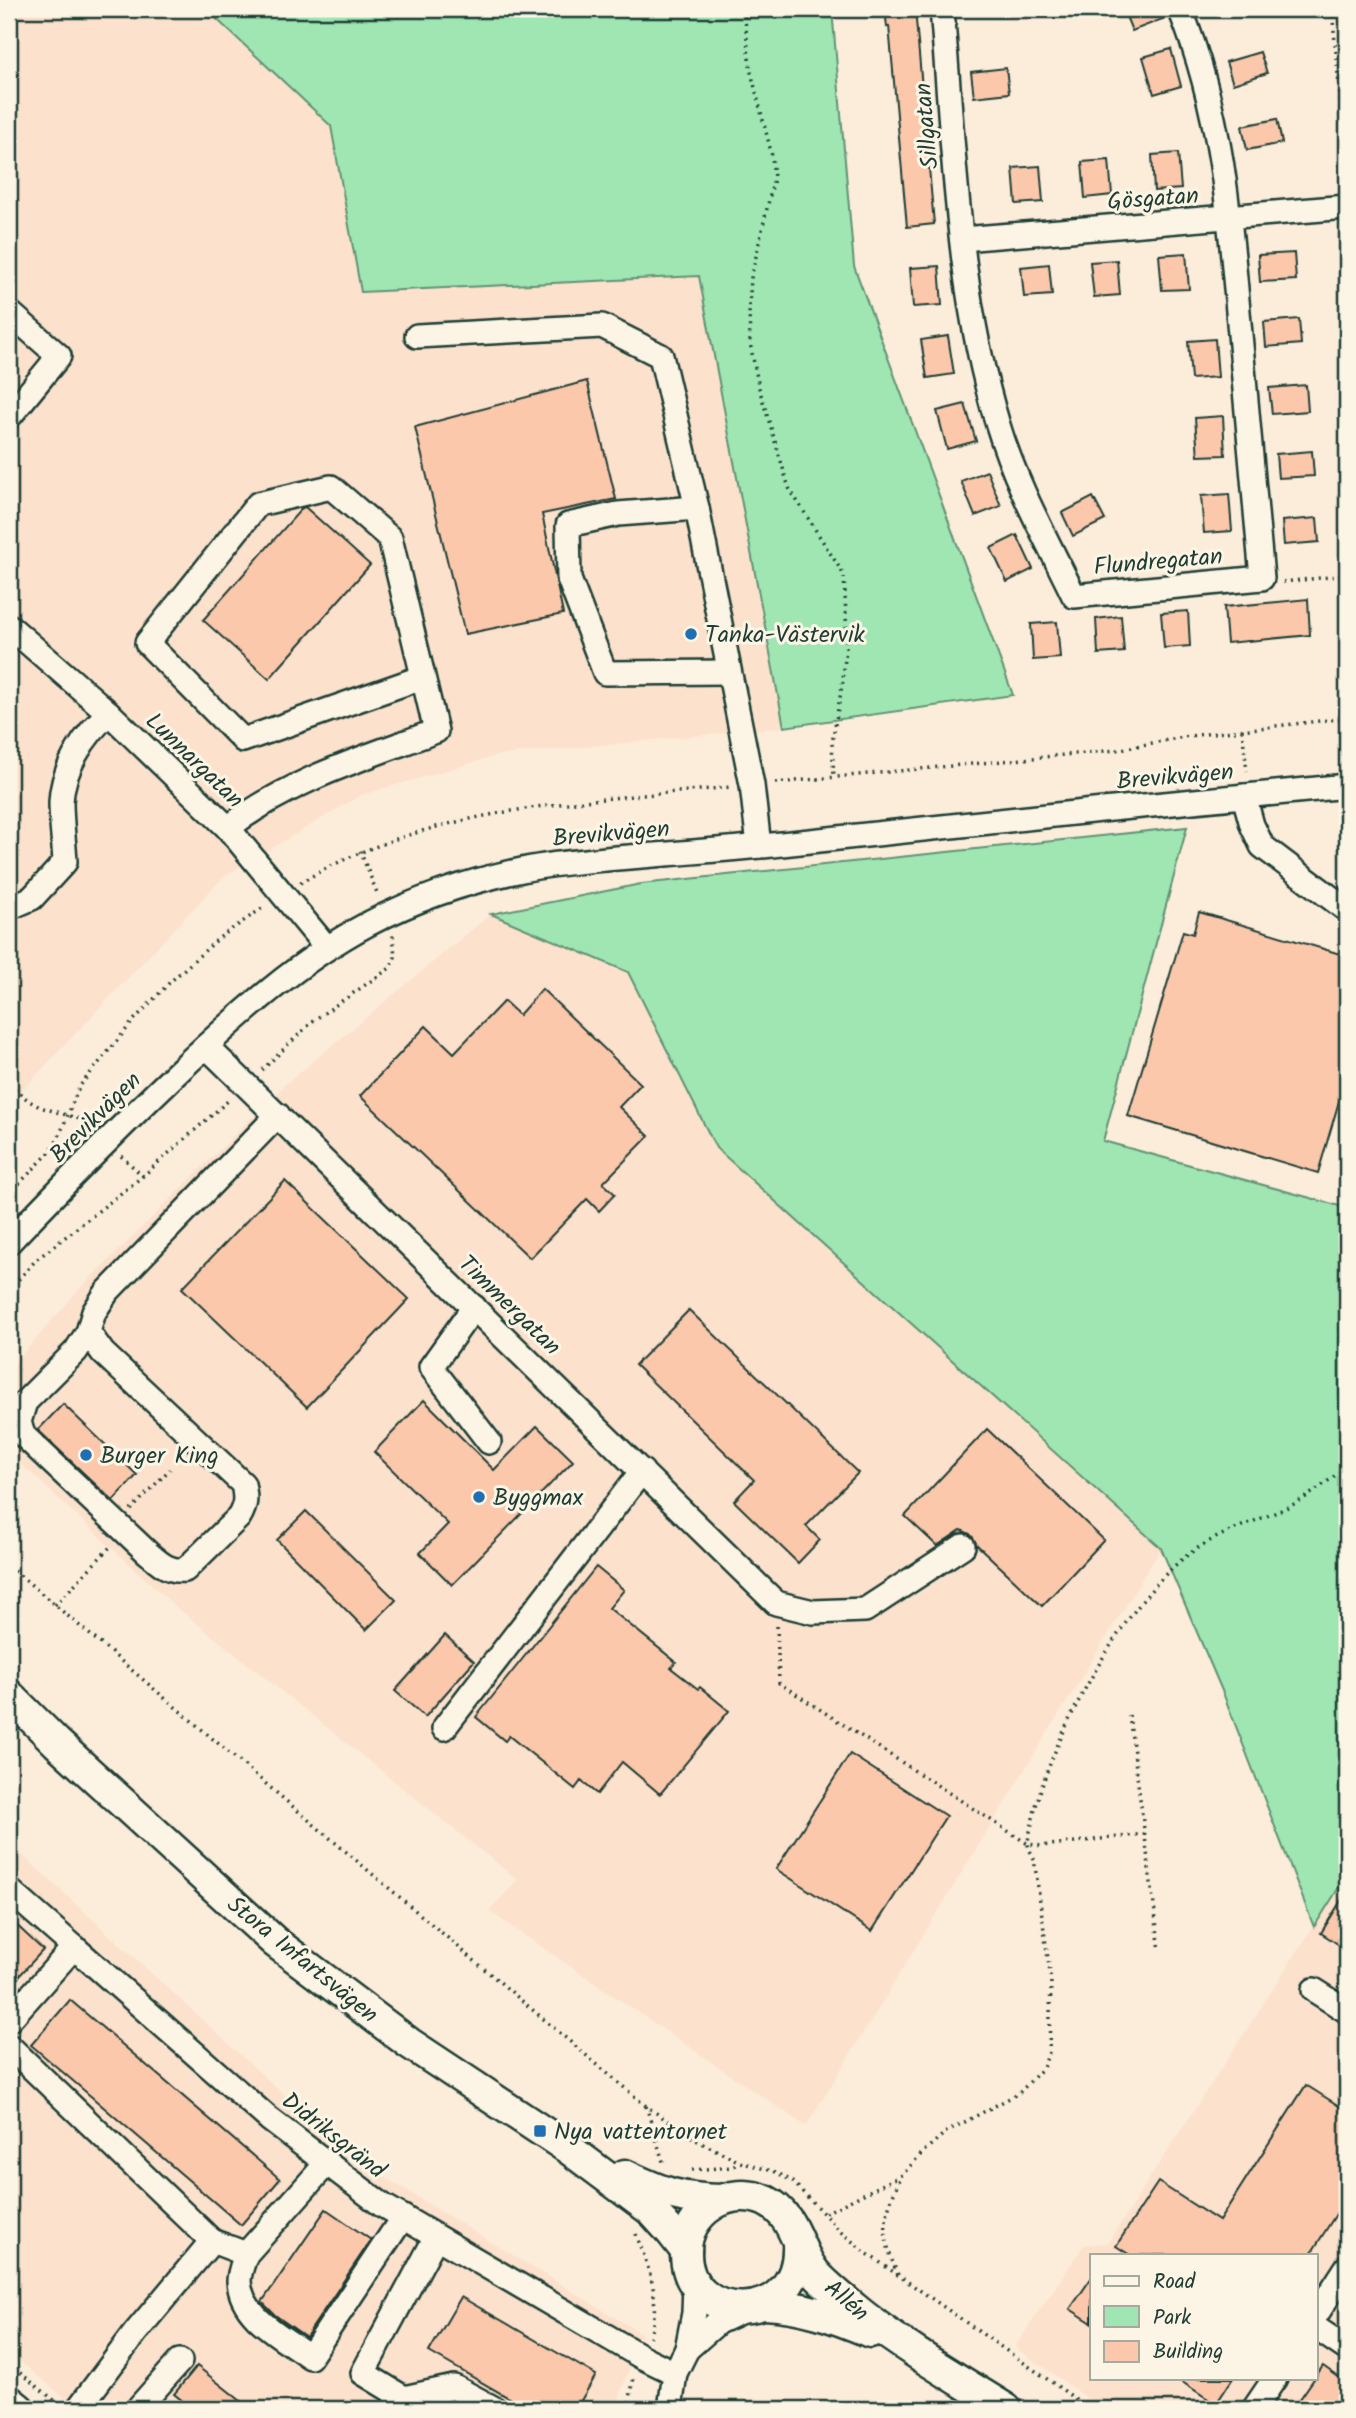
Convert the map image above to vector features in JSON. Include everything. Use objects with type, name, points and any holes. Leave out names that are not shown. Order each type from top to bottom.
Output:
[{"type":"main road","name":"Stora Infartsvägen","points":[[9,1695],[57,1743],[275,1942],[409,2043],[569,2149],[652,2211],[685,2251]]},
{"type":"main road","name":"Stora Infartsvägen","points":[[9,1707],[57,1743]]},
{"type":"main road","name":"Stora Infartsvägen","points":[[569,2149],[663,2193],[689,2199],[722,2200]]},
{"type":"main road","points":[[744,2196],[765,2201],[783,2214],[790,2223],[798,2244],[797,2265],[789,2284],[774,2298],[756,2306],[717,2303],[708,2298],[690,2273],[685,2251],[696,2220],[703,2211],[722,2200],[744,2196]]},
{"type":"main road","name":"Allén","points":[[798,2244],[816,2273],[848,2303],[905,2347],[1006,2409]]},
{"type":"main road","name":"Allén","points":[[756,2306],[796,2306],[835,2317],[905,2347]]},
{"type":"main road","points":[[9,2401],[19,2409]]},
{"type":"street","name":"Sillgatan","points":[[942,9],[962,239]]},
{"type":"street","points":[[1180,9],[1208,91],[1230,218],[1262,578]]},
{"type":"street","name":"Gösgatan","points":[[962,239],[1347,207]]},
{"type":"street","name":"Flundregatan","points":[[962,239],[969,309],[998,428],[1024,492],[1074,596],[1262,578]]},
{"type":"street","points":[[9,312],[59,356],[9,417]]},
{"type":"street","points":[[417,336],[602,326],[661,356],[697,508],[752,785],[759,846]]},
{"type":"street","points":[[228,828],[254,807],[314,777],[436,731],[390,538],[331,487],[258,504],[147,643],[243,740],[423,677]]},
{"type":"street","points":[[697,508],[618,514],[568,525],[569,579],[605,673],[729,671]]},
{"type":"street","name":"Lunnargatan","points":[[9,626],[109,712],[228,828],[327,948]]},
{"type":"street","points":[[9,908],[32,898],[65,862],[61,800],[66,776],[95,725],[109,712]]},
{"type":"street","name":"Brevikvägen","points":[[9,1242],[106,1142],[206,1045],[285,978],[327,948],[369,924],[466,884],[522,869],[560,863],[759,846],[983,821],[1347,786]]},
{"type":"street","points":[[1244,796],[1252,825],[1262,846],[1347,910]]},
{"type":"street","name":"Timmergatan","points":[[206,1045],[776,1603]]},
{"type":"street","points":[[88,1332],[103,1353],[243,1484],[245,1507],[239,1517],[185,1570],[167,1569],[148,1553],[23,1435],[19,1422],[25,1402],[76,1351],[88,1332],[94,1312],[107,1292],[278,1115]]},
{"type":"street","points":[[474,1307],[431,1367],[489,1442]]},
{"type":"street","points":[[444,1728],[642,1471]]},
{"type":"street","points":[[776,1603],[813,1612],[865,1610],[963,1546]]},
{"type":"street","name":"Didriksgränd","points":[[9,1890],[269,2119],[382,2205],[675,2373]]},
{"type":"street","points":[[9,2021],[74,1947]]},
{"type":"street","points":[[1314,1990],[1347,2011]]},
{"type":"street","points":[[9,2046],[212,2241],[246,2254]]},
{"type":"street","points":[[327,2163],[246,2254],[239,2279],[242,2298],[251,2314],[310,2357],[403,2217]]},
{"type":"street","points":[[436,2237],[363,2373],[404,2398],[454,2387],[495,2409]]},
{"type":"street","points":[[78,2409],[135,2333],[212,2241]]},
{"type":"street","points":[[1318,2312],[1346,2272]]},
{"type":"street","points":[[670,2409],[675,2373],[687,2349],[694,2312],[695,2283]]},
{"type":"street","points":[[687,2349],[718,2322],[756,2306]]},
{"type":"street","points":[[1318,2329],[1347,2349]]},
{"type":"street","points":[[134,2408],[180,2361]]},
{"type":"street","points":[[1254,2409],[1274,2380]]},
{"type":"path","points":[[744,9],[750,68],[772,156],[774,178],[751,278],[750,343],[759,388],[789,488],[844,575],[847,636],[843,680],[832,743],[834,777]]},
{"type":"path","points":[[1332,9],[1347,172]]},
{"type":"path","points":[[1262,578],[1275,582],[1347,575]]},
{"type":"path","points":[[1242,729],[1247,771]]},
{"type":"path","points":[[9,1084],[40,1107],[83,1120],[143,1177]]},
{"type":"path","points":[[898,2276],[887,2250],[884,2234],[892,2196],[902,2175],[946,2132],[1019,2093],[1043,2068],[1049,2052],[1051,1980],[1034,1859],[1028,1844],[1037,1795],[1079,1702],[1141,1602],[1166,1574],[1189,1554],[1216,1537],[1293,1504],[1347,1466]]},
{"type":"path","points":[[9,1566],[646,2106],[696,2140],[740,2162],[776,2172],[793,2182],[842,2233],[898,2276],[1090,2409]]},
{"type":"path","points":[[776,1603],[779,1683],[1028,1844],[1041,1846],[1145,1834]]},
{"type":"path","points":[[1129,1715],[1160,1951]]},
{"type":"path","points":[[646,2106],[665,2166]]},
{"type":"path","points":[[825,2213],[902,2175]]},
{"type":"path","points":[[9,2364],[66,2409]]},
{"type":"shaded area","points":[[9,9],[206,9],[331,126],[361,292],[699,276],[784,727],[499,755],[361,795],[223,877],[9,1104]]},
{"type":"shaded area","points":[[491,914],[628,972],[716,1148],[1161,1548],[806,2126],[489,1911],[518,1880],[174,1605],[9,1453],[9,1370],[76,1293],[286,1084]]},
{"type":"shaded area","points":[[9,1843],[353,2158],[642,2334],[620,2394],[620,2409],[78,2409],[9,2352]]},
{"type":"shaded area","points":[[1347,1875],[1347,2409],[1103,2409],[1015,2347],[1084,2245],[1108,2243]]},
{"type":"green space","points":[[206,9],[832,9],[854,266],[1013,695],[784,727],[699,276],[361,292],[331,126]]},
{"type":"green space","points":[[1187,827],[1103,1141],[1347,1208],[1347,1875],[1314,1927],[1223,1693],[1161,1548],[716,1148],[628,972],[491,914],[641,884]]},
{"type":"building","points":[[885,9],[915,9],[934,224],[907,227],[889,26],[887,27]]},
{"type":"building","points":[[1123,9],[1166,9],[1168,17],[1132,31]]},
{"type":"building","points":[[1171,49],[1181,86],[1154,94],[1143,57]]},
{"type":"building","points":[[1260,52],[1267,73],[1233,84],[1226,62]]},
{"type":"building","points":[[1006,68],[1009,93],[974,97],[971,72]]},
{"type":"building","points":[[1277,119],[1282,143],[1247,150],[1242,126]]},
{"type":"building","points":[[1178,153],[1181,189],[1154,191],[1152,155]]},
{"type":"building","points":[[1109,160],[1112,195],[1085,198],[1082,162]]},
{"type":"building","points":[[1040,166],[1043,202],[1016,204],[1013,168]]},
{"type":"building","points":[[1186,253],[1189,289],[1162,290],[1159,255]]},
{"type":"building","points":[[1294,253],[1296,280],[1260,282],[1258,255]]},
{"type":"building","points":[[1117,260],[1120,295],[1094,297],[1090,262]]},
{"type":"building","points":[[1049,264],[1052,295],[1024,297],[1021,267]]},
{"type":"building","points":[[939,266],[942,305],[913,307],[910,268]]},
{"type":"building","points":[[1299,319],[1301,344],[1266,347],[1264,322]]},
{"type":"building","points":[[948,336],[954,374],[927,378],[921,340]]},
{"type":"building","points":[[1215,339],[1218,377],[1191,379],[1188,341]]},
{"type":"building","points":[[587,381],[616,499],[542,514],[563,614],[465,634],[415,427]]},
{"type":"building","points":[[1306,385],[1308,411],[1272,414],[1269,388]]},
{"type":"building","points":[[965,404],[976,441],[947,449],[937,411]]},
{"type":"building","points":[[1223,416],[1225,455],[1198,456],[1195,418]]},
{"type":"building","points":[[1312,451],[1314,476],[1278,478],[1276,454]]},
{"type":"building","points":[[987,471],[1001,506],[975,516],[961,481]]},
{"type":"building","points":[[1229,494],[1232,531],[1204,533],[1201,496]]},
{"type":"building","points":[[1093,497],[1105,520],[1073,536],[1062,513]]},
{"type":"building","points":[[305,507],[370,565],[269,679],[203,620]]},
{"type":"building","points":[[1317,518],[1319,542],[1284,545],[1282,521]]},
{"type":"building","points":[[1017,535],[1033,569],[1007,582],[991,548]]},
{"type":"building","points":[[1308,599],[1310,635],[1227,643],[1224,607]]},
{"type":"building","points":[[1188,611],[1190,646],[1164,648],[1161,613]]},
{"type":"building","points":[[1121,616],[1124,652],[1098,654],[1096,619]]},
{"type":"building","points":[[1057,622],[1060,658],[1033,660],[1031,624]]},
{"type":"building","points":[[1199,912],[1347,956],[1347,1074],[1318,1173],[1128,1116],[1183,931],[1193,934]]},
{"type":"building","points":[[542,989],[641,1084],[619,1107],[649,1136],[603,1183],[615,1194],[599,1211],[587,1199],[530,1258],[360,1096],[426,1026],[454,1053],[504,1001],[519,1015]]},
{"type":"building","points":[[285,1181],[409,1299],[307,1407],[182,1288]]},
{"type":"building","points":[[689,1310],[858,1473],[806,1526],[820,1540],[798,1563],[734,1501],[754,1480],[635,1365]]},
{"type":"building","name":"Byggmax","points":[[424,1400],[494,1470],[537,1426],[573,1461],[452,1585],[420,1553],[448,1524],[374,1452]]},
{"type":"building","name":"Burger King","points":[[63,1404],[137,1475],[113,1501],[38,1430]]},
{"type":"building","points":[[987,1429],[1104,1540],[1042,1606],[977,1545],[970,1534],[961,1530],[937,1546],[905,1516]]},
{"type":"building","points":[[306,1511],[396,1600],[366,1630],[277,1540]]},
{"type":"building","points":[[596,1567],[624,1590],[609,1608],[676,1662],[671,1668],[729,1711],[660,1794],[622,1762],[597,1794],[581,1781],[575,1789],[509,1736],[505,1741],[476,1717]]},
{"type":"building","points":[[445,1635],[474,1661],[425,1717],[395,1691]]},
{"type":"building","points":[[850,1754],[946,1816],[872,1931],[776,1869]]},
{"type":"building","points":[[1347,1891],[1347,1950],[1321,1933]]},
{"type":"building","points":[[9,1918],[43,1950],[9,1987]]},
{"type":"building","points":[[70,2000],[280,2179],[241,2225],[31,2045]]},
{"type":"building","points":[[1306,2085],[1347,2111],[1347,2197],[1311,2254],[1128,2254],[1116,2246],[1158,2182],[1219,2221]]},
{"type":"building","points":[[326,2209],[371,2240],[306,2337],[262,2302]]},
{"type":"building","points":[[1090,2280],[1090,2322],[1070,2309]]},
{"type":"building","points":[[461,2297],[596,2375],[576,2409],[528,2409],[429,2352]]},
{"type":"building","points":[[197,2366],[251,2409],[193,2409],[174,2394]]},
{"type":"building","points":[[1323,2366],[1347,2383],[1347,2409],[1293,2409],[1313,2380],[1318,2380],[1318,2373]]},
{"type":"building","points":[[1179,2380],[1232,2380],[1216,2404]]},
{"type":"place","name":"Tanka-Västervik","points":[[691,634]]},
{"type":"place","name":"Burger King","points":[[86,1455]]},
{"type":"place","name":"Byggmax","points":[[479,1497]]},
{"type":"place","name":"Nya vattentornet","points":[[540,2131]]}]
